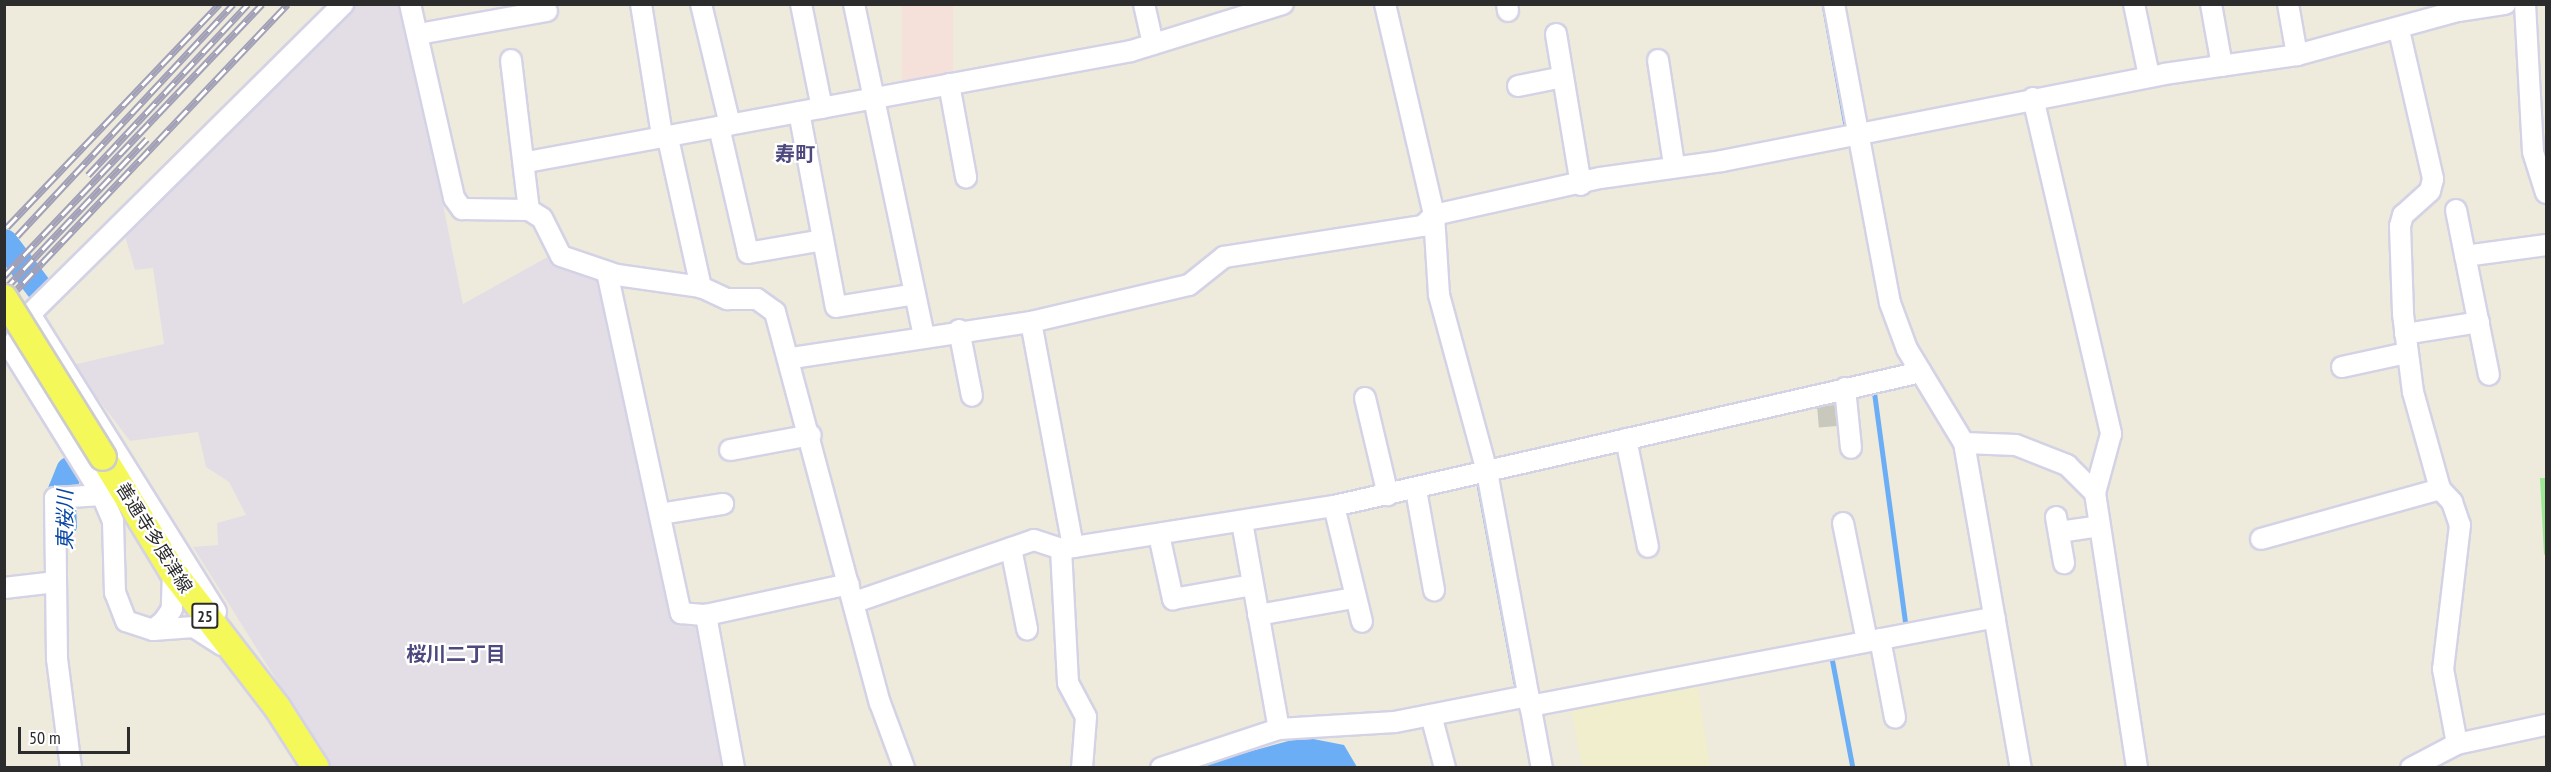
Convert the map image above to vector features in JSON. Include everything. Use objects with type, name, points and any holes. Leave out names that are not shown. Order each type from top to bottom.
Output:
[{"type":"main road","name":"善通寺多度津線","points":[[4,298],[172,572],[242,663],[316,768]]},
{"type":"street","points":[[242,663],[194,627],[139,629],[118,611],[113,521],[102,495],[13,356],[11,348],[30,314],[343,4]]},
{"type":"street","points":[[410,4],[419,34],[454,198],[462,209],[474,213],[529,210],[542,219],[561,256],[607,272],[700,287],[727,299],[769,304],[792,358],[880,703],[904,768]]},
{"type":"street","points":[[641,4],[662,135],[669,143],[700,287]]},
{"type":"street","points":[[700,4],[748,253],[823,240]]},
{"type":"street","points":[[801,4],[822,108]]},
{"type":"street","points":[[854,4],[924,336]]},
{"type":"street","points":[[1144,4],[1153,44]]},
{"type":"street","points":[[527,162],[1153,44],[1283,4]]},
{"type":"street","points":[[1385,4],[1434,215],[1439,295],[1487,472],[1542,768]]},
{"type":"street","points":[[1834,4],[1890,303],[1921,372],[1964,443],[2021,768]]},
{"type":"street","points":[[2134,4],[2149,76]]},
{"type":"street","points":[[2211,4],[2222,66]]},
{"type":"street","points":[[2288,4],[2297,55]]},
{"type":"street","points":[[792,358],[959,330],[1031,322],[1189,285],[1224,257],[1423,226],[1434,215],[1674,164],[1722,161],[2149,76],[2297,55],[2399,30],[2458,11],[2505,4]]},
{"type":"street","points":[[2524,4],[2533,152],[2547,193]]},
{"type":"street","points":[[419,34],[547,11]]},
{"type":"street","points":[[2399,30],[2433,179],[2430,190],[2403,215],[2400,226],[2406,344],[2440,489],[2452,502],[2460,525],[2443,669],[2457,744]]},
{"type":"street","points":[[1556,34],[1581,185]]},
{"type":"street","points":[[511,60],[527,162],[529,210]]},
{"type":"street","points":[[1658,60],[1674,164]]},
{"type":"street","points":[[1518,86],[1563,77]]},
{"type":"street","points":[[949,84],[966,177]]},
{"type":"street","points":[[2033,99],[2111,434],[2095,493],[2137,768]]},
{"type":"street","points":[[799,112],[836,307],[915,294]]},
{"type":"street","points":[[2456,210],[2489,375]]},
{"type":"street","points":[[2465,256],[2547,245]]},
{"type":"street","points":[[607,272],[681,613],[706,615],[852,593],[1034,540],[1067,548],[1242,522],[1416,490],[1626,439],[1921,372]]},
{"type":"street","points":[[30,314],[242,663]]},
{"type":"street","points":[[1031,322],[1067,548],[1068,682],[1086,717],[1082,768]]},
{"type":"street","points":[[2342,367],[2478,322]]},
{"type":"street","points":[[959,330],[972,396]]},
{"type":"street","points":[[1845,388],[1851,448]]},
{"type":"street","points":[[1365,398],[1388,495]]},
{"type":"street","points":[[730,450],[811,435]]},
{"type":"street","points":[[1626,439],[1647,547]]},
{"type":"street","points":[[1964,443],[2016,445],[2067,465],[2095,493]]},
{"type":"street","points":[[2261,539],[2440,489]]},
{"type":"street","points":[[1416,490],[1434,590]]},
{"type":"street","points":[[71,768],[57,659],[56,582],[63,498],[102,495]]},
{"type":"street","points":[[660,514],[723,504]]},
{"type":"street","points":[[1334,506],[1353,598],[1362,622]]},
{"type":"street","points":[[1242,522],[1279,729]]},
{"type":"street","points":[[1843,523],[1869,637],[1895,718]]},
{"type":"street","points":[[2064,563],[2057,524],[2100,526]]},
{"type":"street","points":[[1159,535],[1173,599],[1252,585]]},
{"type":"street","points":[[1011,548],[1027,629]]},
{"type":"street","points":[[153,630],[172,609],[172,572]]},
{"type":"street","points":[[4,588],[56,582]]},
{"type":"street","points":[[1258,615],[1353,598]]},
{"type":"street","points":[[706,615],[735,768]]},
{"type":"street","points":[[1161,768],[1279,729],[1431,715],[1529,701],[1869,637],[1995,616]]},
{"type":"street","points":[[1431,715],[1445,768]]},
{"type":"street","points":[[2411,768],[2457,744],[2547,725]]},
{"type":"shaded area","points":[[350,5],[403,5],[463,304],[551,255],[556,267],[600,280],[672,618],[677,625],[704,628],[730,767],[331,767],[193,547],[218,545],[217,523],[246,515],[229,482],[206,467],[198,432],[130,441],[72,365],[164,344],[153,268],[135,270],[125,236]]},
{"type":"shaded area","points":[[902,5],[953,5],[953,82],[902,82]]},
{"type":"shaded area","points":[[1697,683],[1710,767],[1582,767],[1571,707]]},
{"type":"green space","points":[[2540,478],[2546,478],[2546,556],[2544,554]]},
{"type":"water","points":[[1303,737],[1344,745],[1357,767],[1189,768]]},
{"type":"building","points":[[1835,405],[1837,426],[1819,427],[1817,407]]},
{"type":"waterway","points":[[1824,4],[1847,130]]},
{"type":"waterway","name":"東桜川","points":[[4,242],[38,287]]},
{"type":"waterway","points":[[1874,389],[1906,626]]},
{"type":"waterway","name":"東桜川","points":[[63,525],[61,490],[69,470]]},
{"type":"waterway","points":[[1479,484],[1516,683]]},
{"type":"waterway","points":[[1832,658],[1853,768]]},
{"type":"railway","points":[[7,227],[219,4]]},
{"type":"railway","points":[[17,236],[233,4]]},
{"type":"railway","points":[[88,175],[248,4]]},
{"type":"railway","points":[[4,276],[262,4]]},
{"type":"railway","points":[[4,303],[288,4]]},
{"type":"railway","points":[[4,290],[147,139]]},
{"type":"district","name":"寿町","points":[[795,154]]},
{"type":"district","name":"桜川二丁目","points":[[456,654]]}]
